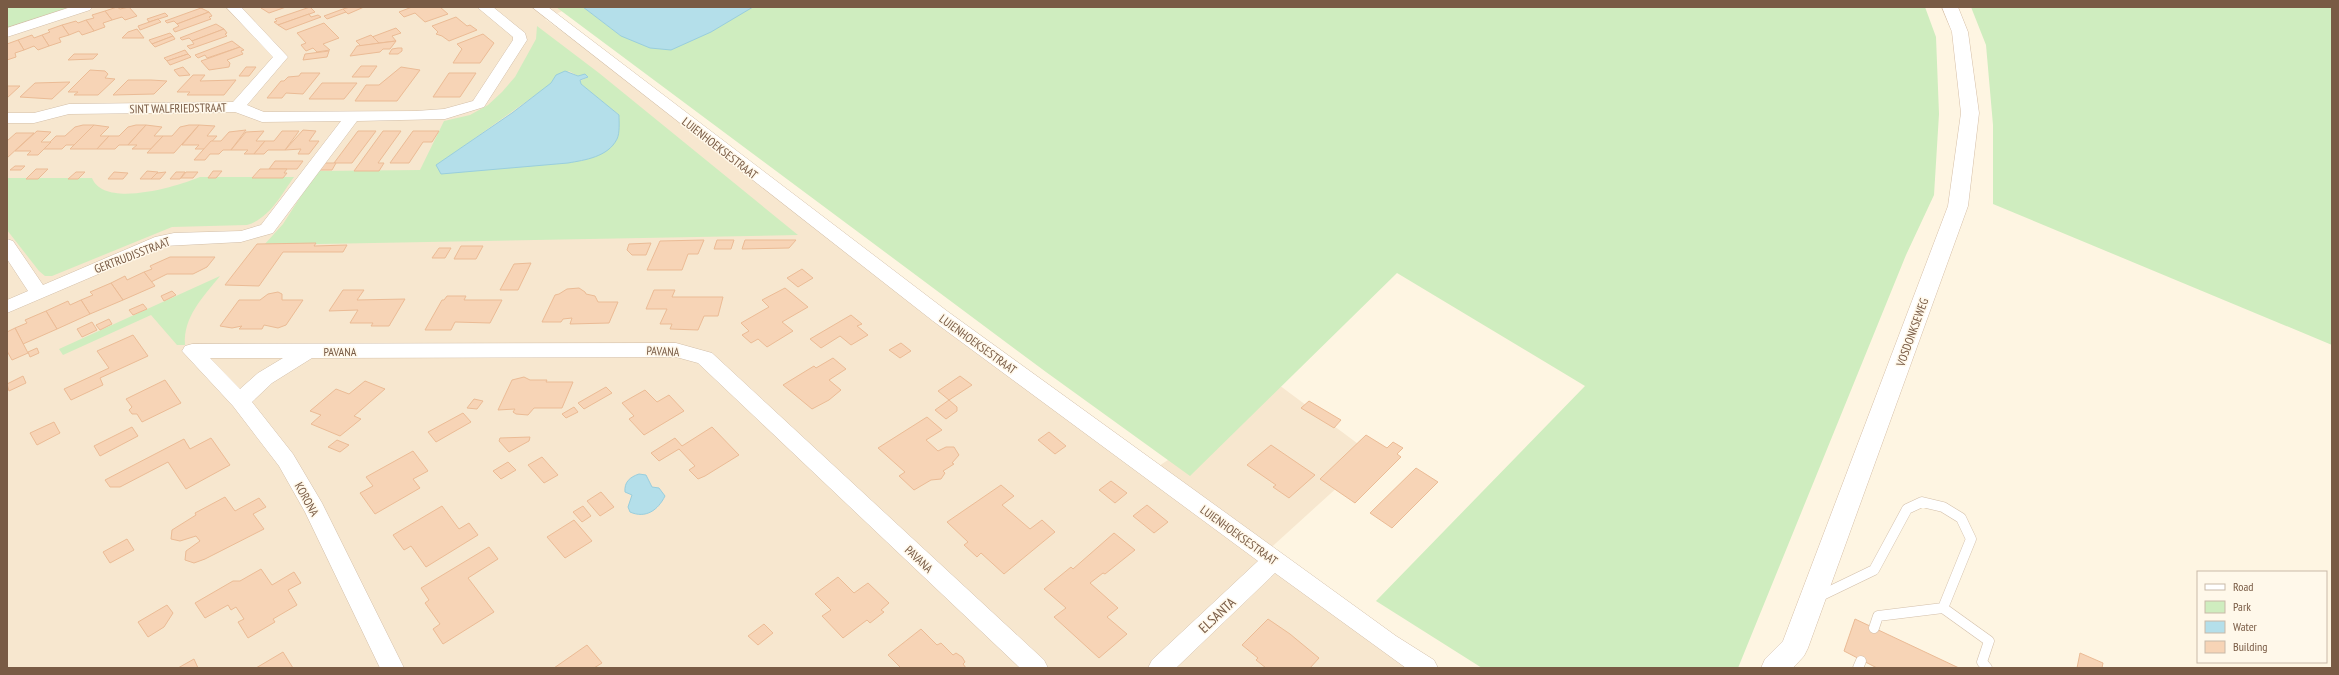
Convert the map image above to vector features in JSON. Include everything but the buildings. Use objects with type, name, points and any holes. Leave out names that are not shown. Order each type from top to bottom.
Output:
[{"type":"main road","name":"VOSDONKSEWEG","points":[[1775,668],[1795,658],[1813,599],[1958,206],[1970,114],[1960,32],[1950,7]]},
{"type":"street","points":[[7,33],[85,7]]},
{"type":"street","points":[[233,7],[281,57],[237,107]]},
{"type":"street","name":"SINT WALFRIEDSTRAAT","points":[[7,118],[34,118],[69,109],[237,107],[262,117],[352,117],[445,114],[479,104],[520,40],[520,36],[484,7]]},
{"type":"street","name":"LUIENHOEKSESTRAAT","points":[[539,7],[940,316],[1388,643],[1426,668]]},
{"type":"street","name":"GERTRUDISSTRAAT","points":[[7,307],[161,241],[181,237],[230,238],[254,234],[267,229],[352,117]]},
{"type":"street","points":[[7,246],[40,293]]},
{"type":"street","name":"PAVANA","points":[[192,351],[676,350],[705,358],[1036,668]]},
{"type":"street","name":"KORONA","points":[[192,351],[240,401],[290,466],[314,509],[392,668]]},
{"type":"street","points":[[240,401],[265,378],[308,351]]},
{"type":"street","name":"ELSANTA","points":[[1160,668],[1274,560]]},
{"type":"lane","points":[[1813,599],[1874,570],[1907,509],[1922,502],[1943,507],[1961,518],[1971,539],[1943,608]]},
{"type":"lane","points":[[1874,628],[1878,616],[1943,608],[1989,641],[1983,666]]},
{"type":"shaded area","points":[[7,7],[571,7],[545,19],[1159,466],[1279,385],[1373,455],[1265,553],[1420,668],[7,668]]},
{"type":"green space","points":[[7,7],[70,7],[7,28]]},
{"type":"green space","points":[[556,7],[583,7],[621,36],[734,16],[753,7],[1925,7],[1936,37],[1939,114],[1934,195],[1906,255],[1738,668],[1482,668],[1376,601],[1585,386],[1397,273],[1190,476],[1046,372]]},
{"type":"green space","points":[[1971,7],[2332,7],[2332,345],[1993,204],[1993,125],[1986,45]]},
{"type":"green space","points":[[537,26],[599,73],[798,235],[264,245],[283,224],[317,171],[420,170],[444,121],[470,115],[488,105],[515,77],[536,39]],"holes":[[[569,71],[578,76],[588,77],[580,81],[581,84],[619,115],[585,160],[441,173],[437,165]]]},
{"type":"green space","points":[[200,177],[294,177],[269,211],[255,222],[247,225],[172,227],[52,276],[45,276],[39,271],[7,230],[7,178],[92,178],[99,187],[111,192],[126,194],[160,189]]},
{"type":"green space","points":[[220,276],[195,308],[187,325],[185,345],[177,345],[151,315],[63,355],[59,349]]},
{"type":"water","points":[[583,7],[753,7],[711,32],[671,50],[650,48],[621,36]]},
{"type":"water","points":[[565,71],[578,76],[585,74],[588,77],[580,80],[581,84],[619,115],[618,137],[608,150],[596,157],[582,161],[441,174],[436,165],[512,113],[551,83],[556,75]]},
{"type":"water","points":[[639,474],[646,475],[652,487],[659,488],[665,496],[655,509],[646,514],[636,514],[630,512],[628,507],[632,495],[625,492],[628,480]]}]
